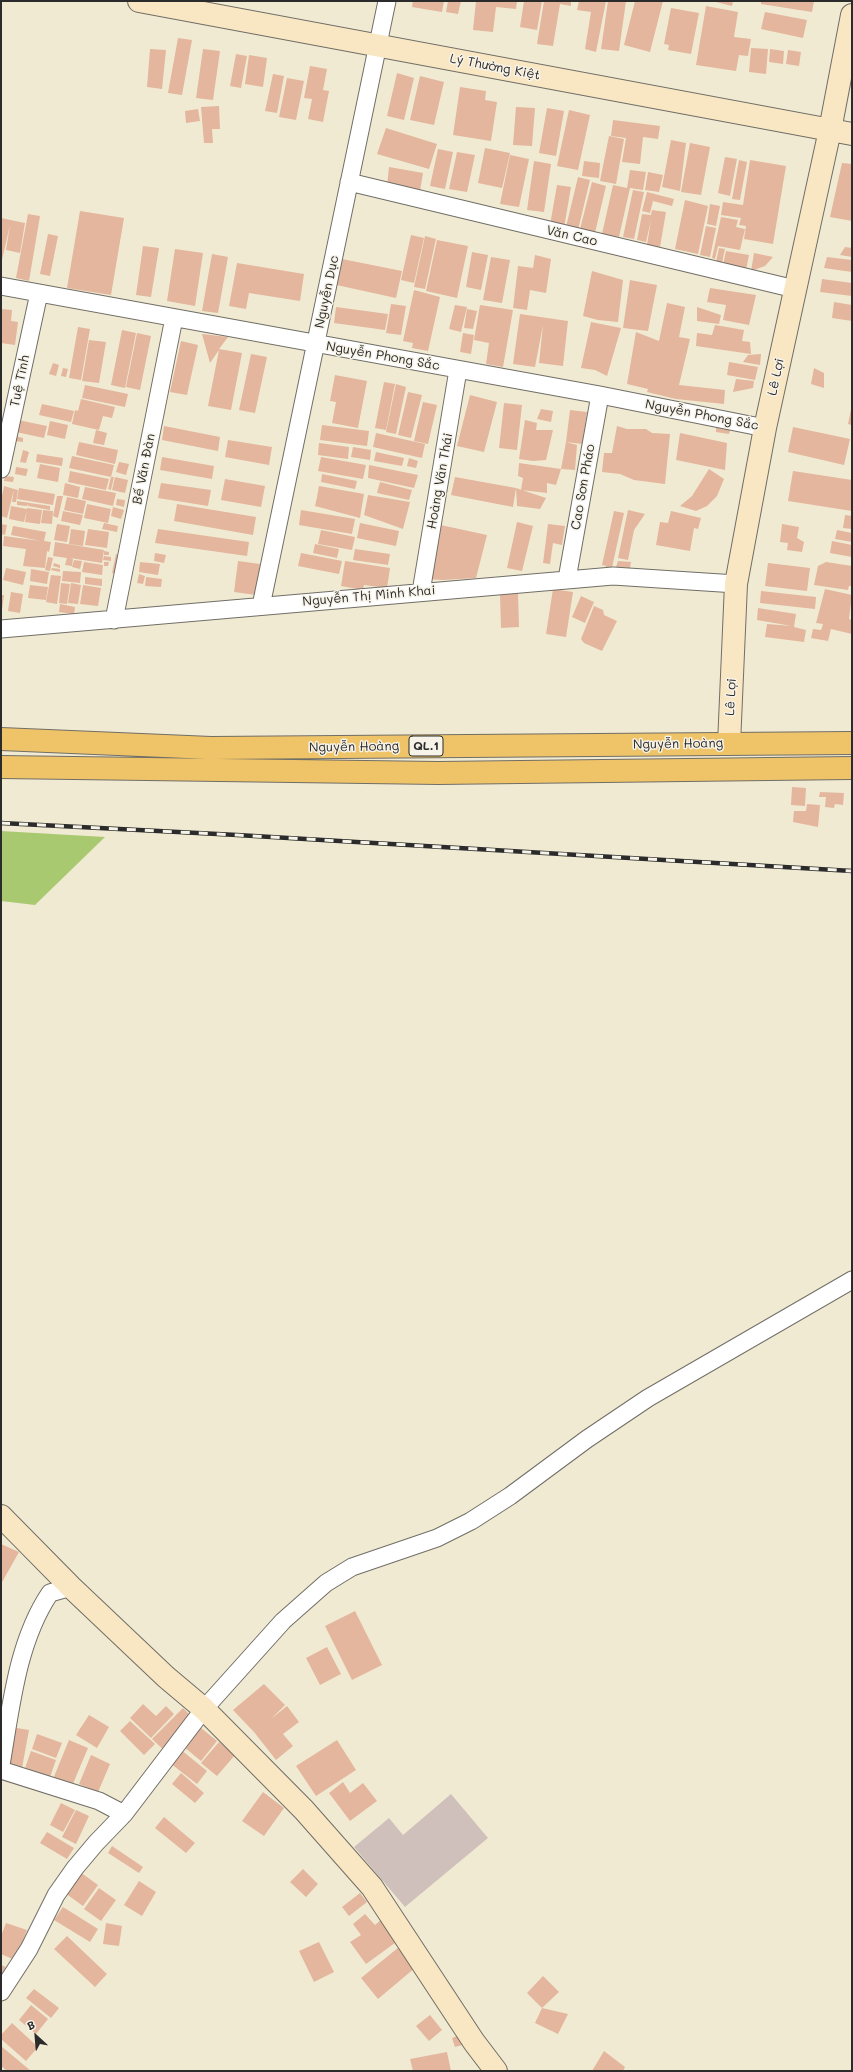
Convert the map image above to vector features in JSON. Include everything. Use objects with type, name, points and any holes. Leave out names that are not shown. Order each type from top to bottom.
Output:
[{"type":"highway","name":"Nguyễn Hoàng","points":[[1,739],[211,748],[852,743]]},
{"type":"highway","name":"Nguyễn Hoàng","points":[[1,767],[430,772],[852,768]]},
{"type":"street","name":"Nguyễn Dục","points":[[262,606],[387,1]]},
{"type":"street","name":"Lý Thường Kiệt","points":[[151,2],[378,46],[852,134]]},
{"type":"street","name":"Lê Lợi","points":[[729,744],[736,584],[765,428],[830,130],[852,15]]},
{"type":"street","name":"Văn Cao","points":[[349,182],[795,289]]},
{"type":"street","name":"Nguyễn Phong Sắc","points":[[1,286],[600,395],[765,428]]},
{"type":"street","name":"Tuệ Tĩnh","points":[[1,469],[8,407],[39,293]]},
{"type":"street","name":"Bế Văn Đàn","points":[[114,620],[174,318]]},
{"type":"street","name":"Hoàng Văn Thái","points":[[421,592],[458,370]]},
{"type":"street","name":"Cao Sơn Pháo","points":[[567,578],[600,395]]},
{"type":"street","name":"Nguyễn Thị Minh Khai","points":[[1,629],[567,578],[613,576],[736,584]]},
{"type":"street","points":[[1,1992],[29,1949],[63,1884],[96,1843],[124,1814],[204,1709],[283,1621],[311,1595],[341,1572],[437,1538],[471,1521],[510,1496],[587,1439],[648,1398],[852,1280]]},
{"type":"street","points":[[1,1516],[71,1588],[166,1677],[204,1709],[304,1810],[372,1887],[474,2042],[496,2071]]},
{"type":"street","points":[[1,1764],[10,1712],[24,1650],[39,1610],[50,1593],[71,1588]]},
{"type":"street","points":[[1,1770],[99,1801],[124,1814]]},
{"type":"shaded area","points":[[451,1794],[488,1838],[405,1907],[354,1847],[389,1818],[403,1835]]},
{"type":"green space","points":[[1,831],[105,837],[35,905],[1,901]]},
{"type":"building","points":[[413,1],[444,1],[442,12],[412,7]]},
{"type":"building","points":[[448,1],[461,1],[458,14],[446,12]]},
{"type":"building","points":[[476,1],[517,1],[516,9],[496,7],[493,32],[473,30]]},
{"type":"building","points":[[524,1],[542,1],[537,30],[520,27]]},
{"type":"building","points":[[544,1],[571,1],[571,6],[560,4],[553,46],[537,44]]},
{"type":"building","points":[[579,1],[606,1],[596,52],[585,49],[591,12],[577,10]]},
{"type":"building","points":[[608,1],[626,1],[619,51],[601,49]]},
{"type":"building","points":[[635,1],[663,1],[650,52],[624,45]]},
{"type":"building","points":[[712,1],[733,1],[732,6]]},
{"type":"building","points":[[761,1],[814,1],[812,12],[761,4]]},
{"type":"building","points":[[706,6],[738,12],[734,37],[751,39],[748,56],[739,55],[736,71],[696,65]]},
{"type":"building","points":[[671,8],[699,13],[691,54],[668,50],[669,45],[664,44]]},
{"type":"building","points":[[765,12],[807,20],[803,38],[761,29]]},
{"type":"building","points":[[178,38],[192,40],[182,95],[168,93]]},
{"type":"building","points":[[751,48],[768,49],[766,74],[749,72]]},
{"type":"building","points":[[150,49],[166,50],[162,89],[147,87]]},
{"type":"building","points":[[203,49],[220,51],[213,100],[196,98]]},
{"type":"building","points":[[770,49],[784,51],[783,64],[769,62]]},
{"type":"building","points":[[788,50],[801,52],[799,66],[786,64]]},
{"type":"building","points":[[236,54],[247,56],[241,88],[230,86]]},
{"type":"building","points":[[249,55],[267,58],[263,87],[245,84]]},
{"type":"building","points":[[310,66],[327,69],[323,90],[329,91],[323,122],[308,119],[312,99],[304,98]]},
{"type":"building","points":[[397,73],[414,78],[404,120],[387,116]]},
{"type":"building","points":[[273,74],[284,76],[277,113],[265,111]]},
{"type":"building","points":[[420,76],[444,82],[434,125],[410,120]]},
{"type":"building","points":[[287,78],[304,81],[296,120],[279,117]]},
{"type":"building","points":[[460,87],[486,91],[485,100],[497,102],[491,141],[453,135]]},
{"type":"building","points":[[219,106],[220,129],[212,129],[213,143],[204,143],[201,107]]},
{"type":"building","points":[[516,107],[535,108],[532,146],[513,145]]},
{"type":"building","points":[[547,108],[564,111],[556,156],[539,153]]},
{"type":"building","points":[[198,109],[200,121],[186,123],[185,111]]},
{"type":"building","points":[[569,110],[590,115],[578,170],[557,166]]},
{"type":"building","points":[[613,120],[660,126],[658,139],[643,137],[640,164],[622,162],[626,138],[611,136]]},
{"type":"building","points":[[386,128],[437,144],[429,169],[377,154]]},
{"type":"building","points":[[609,136],[624,139],[616,184],[600,181]]},
{"type":"building","points":[[671,140],[686,143],[680,191],[662,187]]},
{"type":"building","points":[[690,143],[710,147],[701,195],[681,192]]},
{"type":"building","points":[[485,148],[510,153],[502,188],[478,183]]},
{"type":"building","points":[[438,149],[453,152],[445,189],[430,186]]},
{"type":"building","points":[[457,152],[475,155],[467,192],[449,189]]},
{"type":"building","points":[[510,155],[529,159],[519,207],[500,204]]},
{"type":"building","points":[[725,157],[737,159],[730,196],[718,193]]},
{"type":"building","points":[[739,160],[747,162],[740,200],[732,199]]},
{"type":"building","points":[[750,160],[786,166],[773,244],[744,239],[746,226],[739,225],[741,218],[721,215],[723,202],[743,205]]},
{"type":"building","points":[[534,161],[551,164],[544,212],[527,210]]},
{"type":"building","points":[[584,161],[600,163],[599,178],[582,176]]},
{"type":"building","points":[[842,163],[852,164],[852,221],[830,217]]},
{"type":"building","points":[[389,167],[423,173],[420,191],[387,186]]},
{"type":"building","points":[[630,170],[646,172],[643,190],[630,188],[619,237],[602,234],[613,185],[627,188]]},
{"type":"building","points":[[648,172],[663,175],[659,192],[645,190]]},
{"type":"building","points":[[578,177],[590,180],[577,234],[565,231]]},
{"type":"building","points":[[592,182],[606,186],[594,237],[579,233]]},
{"type":"building","points":[[557,185],[571,187],[564,228],[550,225]]},
{"type":"building","points":[[633,190],[644,192],[634,239],[623,237]]},
{"type":"building","points":[[647,192],[674,199],[672,206],[653,201],[650,213],[642,211]]},
{"type":"building","points":[[685,200],[708,206],[698,254],[675,249]]},
{"type":"building","points":[[710,204],[720,206],[716,226],[707,224]]},
{"type":"building","points":[[652,210],[666,212],[660,247],[647,245],[651,220],[646,242],[637,240],[642,214],[651,215]]},
{"type":"building","points":[[80,211],[124,218],[111,295],[67,288]]},
{"type":"building","points":[[28,214],[40,216],[29,281],[16,278]]},
{"type":"building","points":[[721,217],[738,220],[736,227],[745,229],[740,250],[718,246],[715,259],[712,258]]},
{"type":"building","points":[[1,218],[25,223],[20,253],[6,250],[10,225],[2,260]]},
{"type":"building","points":[[706,226],[716,228],[710,257],[700,255]]},
{"type":"building","points":[[48,234],[58,236],[50,276],[40,274]]},
{"type":"building","points":[[411,235],[424,238],[414,283],[401,280]]},
{"type":"building","points":[[425,236],[436,239],[425,289],[414,287]]},
{"type":"building","points":[[437,240],[468,246],[457,298],[426,291]]},
{"type":"building","points":[[143,246],[159,248],[151,297],[136,295]]},
{"type":"building","points":[[845,247],[852,248],[852,257],[840,255]]},
{"type":"building","points":[[719,248],[725,249],[722,263],[716,262]]},
{"type":"building","points":[[175,249],[203,253],[195,306],[167,301]]},
{"type":"building","points":[[726,251],[749,255],[746,270],[723,265]]},
{"type":"building","points":[[472,252],[488,255],[481,290],[466,287]]},
{"type":"building","points":[[754,253],[773,257],[765,266],[751,271]]},
{"type":"building","points":[[212,254],[228,257],[218,313],[202,311]]},
{"type":"building","points":[[535,255],[551,259],[546,293],[530,290],[527,310],[513,308],[518,266],[533,268]]},
{"type":"building","points":[[491,257],[510,260],[502,303],[483,300]]},
{"type":"building","points":[[827,257],[852,260],[852,272],[824,268]]},
{"type":"building","points":[[337,258],[402,271],[396,298],[332,284]]},
{"type":"building","points":[[237,263],[304,274],[300,301],[249,293],[246,309],[229,306]]},
{"type":"building","points":[[592,271],[623,280],[618,322],[598,320],[583,316]]},
{"type":"building","points":[[822,279],[852,283],[852,296],[820,292]]},
{"type":"building","points":[[630,280],[657,285],[648,331],[623,328]]},
{"type":"building","points":[[710,288],[756,295],[749,325],[723,320],[726,305],[707,302]]},
{"type":"building","points":[[414,290],[440,297],[428,351],[412,348],[413,343],[403,341]]},
{"type":"building","points":[[834,302],[852,305],[852,321],[832,318]]},
{"type":"building","points":[[667,303],[685,307],[679,337],[690,339],[679,385],[725,390],[724,404],[676,399],[647,392],[648,389],[627,384],[636,332],[659,341]]},
{"type":"building","points":[[391,304],[406,306],[401,335],[386,333]]},
{"type":"building","points":[[455,305],[467,307],[461,332],[449,329]]},
{"type":"building","points":[[480,305],[513,310],[503,367],[486,364],[489,343],[474,340]]},
{"type":"building","points":[[336,307],[388,314],[385,330],[334,323]]},
{"type":"building","points":[[697,307],[721,315],[719,324],[697,321]]},
{"type":"building","points":[[1,309],[12,310],[11,321],[18,322],[15,345],[1,343]]},
{"type":"building","points":[[467,309],[477,311],[473,329],[464,328]]},
{"type":"building","points":[[520,314],[568,321],[563,366],[539,363],[543,325],[535,367],[513,364]]},
{"type":"building","points":[[591,322],[621,328],[607,376],[595,370],[581,368]]},
{"type":"building","points":[[715,325],[744,330],[742,341],[750,342],[751,354],[696,346],[697,333],[712,335]]},
{"type":"building","points":[[78,327],[90,329],[81,380],[69,378]]},
{"type":"building","points":[[122,330],[136,333],[125,388],[111,385]]},
{"type":"building","points":[[137,333],[151,336],[140,390],[126,387]]},
{"type":"building","points":[[463,333],[474,335],[471,354],[460,352]]},
{"type":"building","points":[[202,334],[228,337],[219,349],[242,353],[231,410],[208,406],[219,350],[210,363]]},
{"type":"building","points":[[89,340],[106,342],[99,383],[82,381]]},
{"type":"building","points":[[181,341],[198,345],[187,395],[170,392]]},
{"type":"building","points":[[251,354],[267,357],[255,413],[239,410]]},
{"type":"building","points":[[761,354],[760,365],[743,362],[748,355]]},
{"type":"building","points":[[729,362],[758,367],[755,380],[727,375]]},
{"type":"building","points":[[53,363],[59,365],[56,376],[49,374]]},
{"type":"building","points":[[63,368],[68,369],[66,377],[61,376]]},
{"type":"building","points":[[814,368],[824,373],[824,388],[811,384]]},
{"type":"building","points":[[335,375],[367,381],[358,428],[332,423],[336,402],[330,401]]},
{"type":"building","points":[[736,379],[754,381],[753,388],[733,392]]},
{"type":"building","points":[[384,382],[395,384],[386,430],[375,428]]},
{"type":"building","points":[[396,384],[406,387],[396,434],[386,432]]},
{"type":"building","points":[[85,385],[128,394],[125,407],[82,398]]},
{"type":"building","points":[[408,392],[422,395],[411,438],[398,435]]},
{"type":"building","points":[[470,395],[497,402],[484,452],[457,446]]},
{"type":"building","points":[[81,399],[115,407],[112,418],[103,416],[99,430],[72,424],[75,410],[78,411]]},
{"type":"building","points":[[423,402],[437,405],[428,444],[414,441]]},
{"type":"building","points":[[504,403],[522,405],[517,450],[499,448]]},
{"type":"building","points":[[42,404],[74,411],[71,422],[39,415]]},
{"type":"building","points":[[541,409],[553,411],[551,422],[537,419]]},
{"type":"building","points":[[852,409],[852,425],[848,424]]},
{"type":"building","points":[[570,410],[587,412],[582,444],[566,442]]},
{"type":"building","points":[[18,420],[47,426],[44,438],[16,432]]},
{"type":"building","points":[[525,420],[537,423],[536,430],[553,430],[546,460],[533,461],[519,459]]},
{"type":"building","points":[[50,421],[68,425],[65,439],[47,435]]},
{"type":"building","points":[[322,425],[369,431],[367,446],[320,440]]},
{"type":"building","points":[[716,425],[731,427],[729,434],[716,432]]},
{"type":"building","points":[[164,426],[220,437],[218,451],[162,440]]},
{"type":"building","points":[[617,426],[627,429],[646,429],[652,433],[670,434],[665,484],[634,480],[620,474],[602,472],[604,453],[612,453]]},
{"type":"building","points":[[793,427],[850,439],[844,465],[788,452]]},
{"type":"building","points":[[96,430],[107,433],[104,445],[93,443]]},
{"type":"building","points":[[376,433],[425,444],[422,458],[373,447]]},
{"type":"building","points":[[680,433],[727,443],[725,470],[676,460]]},
{"type":"building","points":[[15,436],[23,438],[23,442],[14,441]]},
{"type":"building","points":[[228,440],[272,447],[269,465],[225,457]]},
{"type":"building","points":[[79,442],[118,450],[115,464],[76,455]]},
{"type":"building","points":[[566,442],[577,445],[575,470],[561,469]]},
{"type":"building","points":[[319,443],[349,447],[348,459],[318,455]]},
{"type":"building","points":[[353,447],[371,450],[370,460],[351,457]]},
{"type":"building","points":[[23,450],[29,452],[26,463],[20,462]]},
{"type":"building","points":[[376,452],[404,458],[402,466],[374,461]]},
{"type":"building","points":[[37,454],[63,458],[62,466],[36,462]]},
{"type":"building","points":[[72,456],[114,465],[111,477],[69,468]]},
{"type":"building","points":[[162,457],[214,466],[212,479],[160,470]]},
{"type":"building","points":[[321,457],[366,465],[363,479],[318,471]]},
{"type":"building","points":[[409,458],[418,461],[416,468],[407,466]]},
{"type":"building","points":[[119,462],[129,464],[126,475],[116,472]]},
{"type":"building","points":[[519,463],[561,469],[556,485],[547,483],[547,493],[521,490],[523,478],[518,476]]},
{"type":"building","points":[[40,464],[60,468],[58,482],[37,478]]},
{"type":"building","points":[[369,465],[418,475],[414,488],[368,478]]},
{"type":"building","points":[[16,467],[28,469],[26,476],[15,474]]},
{"type":"building","points":[[709,469],[724,479],[717,496],[707,506],[696,511],[680,506],[692,496]]},
{"type":"building","points":[[70,471],[109,479],[106,490],[68,482]]},
{"type":"building","points":[[793,471],[852,480],[852,511],[788,501]]},
{"type":"building","points":[[322,474],[357,481],[355,489],[321,482]]},
{"type":"building","points":[[5,476],[14,477],[13,482],[4,481]]},
{"type":"building","points":[[111,477],[114,477],[111,490],[108,489]]},
{"type":"building","points":[[115,477],[128,480],[125,493],[112,490]]},
{"type":"building","points":[[455,477],[516,488],[513,507],[451,495]]},
{"type":"building","points":[[225,479],[265,486],[261,507],[221,500]]},
{"type":"building","points":[[380,482],[412,490],[409,500],[377,493]]},
{"type":"building","points":[[65,483],[80,487],[78,498],[63,495]]},
{"type":"building","points":[[161,483],[211,490],[208,506],[158,498]]},
{"type":"building","points":[[4,486],[14,489],[7,518],[1,516],[1,501]]},
{"type":"building","points":[[319,486],[364,494],[360,518],[315,506]]},
{"type":"building","points":[[85,487],[116,493],[113,506],[82,499]]},
{"type":"building","points":[[19,488],[55,494],[53,505],[17,499]]},
{"type":"building","points":[[516,488],[546,498],[540,509],[517,506]]},
{"type":"building","points":[[14,489],[18,490],[16,502],[12,502]]},
{"type":"building","points":[[368,495],[410,502],[403,529],[364,515]]},
{"type":"building","points":[[57,496],[63,496],[58,518],[53,516]]},
{"type":"building","points":[[67,497],[86,501],[83,514],[64,510]]},
{"type":"building","points":[[117,499],[125,500],[124,507],[116,505]]},
{"type":"building","points":[[17,501],[50,506],[50,510],[28,506],[28,504],[27,506],[17,505]]},
{"type":"building","points":[[87,504],[111,509],[108,523],[84,518]]},
{"type":"building","points":[[177,504],[256,517],[253,535],[174,521]]},
{"type":"building","points":[[11,506],[27,509],[24,522],[9,519]]},
{"type":"building","points":[[113,507],[124,510],[121,519],[111,516]]},
{"type":"building","points":[[27,508],[42,510],[40,524],[25,522]]},
{"type":"building","points":[[43,510],[53,511],[52,524],[41,523]]},
{"type":"building","points":[[301,510],[355,519],[352,534],[299,525]]},
{"type":"building","points":[[628,510],[645,514],[634,530],[628,560],[618,558]]},
{"type":"building","points":[[63,511],[83,515],[80,525],[61,521]]},
{"type":"building","points":[[614,511],[624,513],[611,572],[605,571],[606,566],[602,565]]},
{"type":"building","points":[[671,511],[701,518],[698,529],[694,528],[690,551],[656,545],[660,522],[668,523]]},
{"type":"building","points":[[845,515],[852,516],[852,529],[843,528]]},
{"type":"building","points":[[517,522],[533,526],[522,571],[507,568]]},
{"type":"building","points":[[104,523],[118,526],[117,532],[102,529]]},
{"type":"building","points":[[360,523],[399,531],[396,546],[357,538]]},
{"type":"building","points":[[1,524],[7,525],[5,535],[1,534]]},
{"type":"building","points":[[57,524],[70,526],[67,542],[54,540]]},
{"type":"building","points":[[436,524],[487,535],[476,578],[443,580],[425,579]]},
{"type":"building","points":[[548,524],[565,526],[562,545],[553,543],[550,564],[543,563]]},
{"type":"building","points":[[782,524],[799,527],[797,538],[804,542],[802,552],[787,550],[788,543],[780,542]]},
{"type":"building","points":[[13,526],[46,532],[44,541],[51,542],[49,552],[47,551],[45,568],[23,566],[26,549],[3,546],[4,536],[41,541],[11,535]]},
{"type":"building","points":[[71,529],[85,531],[83,546],[69,544]]},
{"type":"building","points":[[88,529],[109,532],[107,548],[85,545]]},
{"type":"building","points":[[158,529],[249,542],[247,556],[155,543]]},
{"type":"building","points":[[321,530],[355,537],[352,550],[318,544]]},
{"type":"building","points":[[837,530],[852,533],[852,542],[835,539]]},
{"type":"building","points":[[832,541],[852,545],[852,557],[830,553]]},
{"type":"building","points":[[55,542],[104,550],[102,563],[70,558],[73,559],[72,566],[65,565],[67,558],[53,556]]},
{"type":"building","points":[[315,544],[339,549],[337,558],[313,553]]},
{"type":"building","points":[[355,549],[390,554],[388,565],[353,560]]},
{"type":"building","points":[[104,551],[109,552],[109,555],[104,555]]},
{"type":"building","points":[[155,553],[166,555],[164,563],[154,561]]},
{"type":"building","points":[[301,553],[342,561],[339,574],[298,566]]},
{"type":"building","points":[[116,554],[123,556],[119,575],[112,573]]},
{"type":"building","points":[[104,556],[111,557],[111,561],[103,560]]},
{"type":"building","points":[[48,557],[53,558],[50,571],[45,570]]},
{"type":"building","points":[[74,560],[82,561],[80,569],[72,567]]},
{"type":"building","points":[[238,561],[260,564],[256,595],[234,592]]},
{"type":"building","points":[[345,561],[390,568],[387,588],[364,585],[363,590],[341,586]]},
{"type":"building","points":[[618,561],[631,562],[630,568],[616,567]]},
{"type":"building","points":[[84,562],[103,565],[102,575],[82,572]]},
{"type":"building","points":[[104,562],[109,562],[108,566],[104,566]]},
{"type":"building","points":[[140,562],[160,564],[158,575],[139,572]]},
{"type":"building","points":[[826,562],[852,566],[852,586],[849,586],[848,590],[814,585],[818,566]]},
{"type":"building","points":[[54,563],[60,565],[60,568],[53,566]]},
{"type":"building","points":[[768,563],[810,568],[807,591],[765,586]]},
{"type":"building","points":[[6,568],[26,572],[23,585],[3,580]]},
{"type":"building","points":[[52,568],[60,569],[60,572],[51,570]]},
{"type":"building","points":[[31,569],[49,572],[47,584],[30,581]]},
{"type":"building","points":[[63,571],[81,572],[80,583],[62,581]]},
{"type":"building","points":[[139,574],[145,576],[143,584],[137,583]]},
{"type":"building","points":[[51,575],[61,576],[57,604],[46,602]]},
{"type":"building","points":[[85,577],[102,579],[102,586],[85,584]]},
{"type":"building","points":[[146,577],[162,579],[161,587],[145,586]]},
{"type":"building","points":[[61,583],[70,584],[67,604],[59,603]]},
{"type":"building","points":[[71,583],[81,585],[78,604],[68,603]]},
{"type":"building","points":[[30,585],[48,587],[46,600],[28,598]]},
{"type":"building","points":[[83,585],[101,588],[98,606],[80,604]]},
{"type":"building","points":[[553,589],[573,592],[566,637],[546,634]]},
{"type":"building","points":[[825,589],[852,595],[849,619],[852,620],[852,634],[831,629],[828,641],[811,638],[813,629],[821,630],[823,624],[816,623]]},
{"type":"building","points":[[761,591],[816,597],[815,609],[760,603]]},
{"type":"building","points":[[11,592],[23,594],[20,613],[8,611]]},
{"type":"building","points":[[518,593],[519,627],[501,628],[500,594]]},
{"type":"building","points":[[1,595],[4,595],[2,610],[1,610]]},
{"type":"building","points":[[581,596],[594,602],[585,623],[572,617]]},
{"type":"building","points":[[60,604],[75,607],[74,614],[59,612]]},
{"type":"building","points":[[594,606],[603,610],[604,615],[617,621],[602,651],[584,643],[581,639]]},
{"type":"building","points":[[758,608],[796,614],[794,627],[806,630],[804,642],[765,637],[767,624],[792,626],[757,620]]},
{"type":"building","points":[[792,787],[806,788],[805,806],[791,805]]},
{"type":"building","points":[[820,792],[844,793],[843,805],[835,804],[834,808],[825,807],[826,797],[819,797]]},
{"type":"building","points":[[807,804],[820,805],[818,827],[793,822],[794,811],[806,811]]},
{"type":"building","points":[[1,1544],[19,1552],[1,1584]]},
{"type":"building","points":[[355,1611],[382,1665],[352,1680],[325,1626]]},
{"type":"building","points":[[327,1647],[341,1674],[320,1685],[306,1658]]},
{"type":"building","points":[[264,1684],[285,1705],[271,1719],[287,1706],[299,1722],[283,1734],[293,1746],[276,1760],[254,1732],[233,1710]]},
{"type":"building","points":[[143,1704],[156,1716],[166,1706],[174,1714],[151,1738],[130,1718]]},
{"type":"building","points":[[183,1708],[197,1722],[167,1753],[152,1739]]},
{"type":"building","points":[[89,1715],[109,1727],[97,1748],[76,1735]]},
{"type":"building","points":[[130,1721],[155,1744],[144,1755],[120,1731]]},
{"type":"building","points":[[11,1727],[29,1730],[22,1768],[3,1764]]},
{"type":"building","points":[[200,1727],[217,1741],[201,1761],[184,1747]]},
{"type":"building","points":[[37,1734],[62,1743],[56,1758],[32,1749]]},
{"type":"building","points":[[69,1740],[88,1748],[72,1786],[53,1779]]},
{"type":"building","points":[[337,1740],[356,1770],[316,1796],[296,1766]]},
{"type":"building","points":[[219,1742],[235,1755],[217,1776],[201,1763]]},
{"type":"building","points":[[180,1749],[207,1771],[197,1784],[170,1763]]},
{"type":"building","points":[[31,1751],[56,1760],[50,1777],[25,1768]]},
{"type":"building","points":[[91,1755],[110,1764],[98,1792],[79,1784]]},
{"type":"building","points":[[181,1773],[204,1793],[195,1803],[172,1784]]},
{"type":"building","points":[[343,1782],[350,1793],[363,1783],[377,1801],[350,1821],[329,1793]]},
{"type":"building","points":[[263,1792],[284,1808],[264,1836],[242,1821]]},
{"type":"building","points":[[61,1803],[75,1810],[63,1832],[50,1825]]},
{"type":"building","points":[[76,1810],[89,1816],[76,1844],[62,1837]]},
{"type":"building","points":[[164,1817],[195,1843],[186,1853],[155,1828]]},
{"type":"building","points":[[47,1832],[74,1848],[67,1859],[40,1843]]},
{"type":"building","points":[[112,1846],[143,1867],[139,1873],[108,1853]]},
{"type":"building","points":[[303,1869],[318,1884],[306,1897],[290,1882]]},
{"type":"building","points":[[80,1872],[98,1885],[83,1906],[65,1893]]},
{"type":"building","points":[[139,1881],[156,1892],[142,1916],[124,1905]]},
{"type":"building","points":[[99,1888],[116,1900],[101,1921],[84,1909]]},
{"type":"building","points":[[360,1893],[367,1902],[349,1916],[342,1907]]},
{"type":"building","points":[[63,1907],[98,1929],[90,1942],[54,1920]]},
{"type":"building","points":[[365,1914],[375,1925],[383,1918],[399,1940],[366,1964],[350,1942],[361,1935],[353,1924]]},
{"type":"building","points":[[6,1923],[27,1930],[15,1960],[1,1954],[1,1936]]},
{"type":"building","points":[[106,1923],[122,1926],[119,1946],[103,1944]]},
{"type":"building","points":[[67,1936],[107,1974],[95,1987],[54,1949]]},
{"type":"building","points":[[319,1942],[334,1972],[314,1982],[299,1951]]},
{"type":"building","points":[[399,1947],[416,1967],[378,1999],[361,1978]]},
{"type":"building","points":[[1,1965],[6,1967],[1,1977]]},
{"type":"building","points":[[543,1976],[559,1992],[542,2008],[527,1993]]},
{"type":"building","points":[[34,1989],[59,2008],[51,2018],[26,1998]]},
{"type":"building","points":[[31,2005],[48,2019],[36,2034],[19,2020]]},
{"type":"building","points":[[542,2008],[568,2014],[558,2034],[535,2023]]},
{"type":"building","points":[[430,2015],[442,2030],[429,2041],[416,2026]]},
{"type":"building","points":[[12,2023],[38,2047],[26,2061],[1,2039],[1,2035]]},
{"type":"building","points":[[462,2034],[466,2044],[455,2047],[452,2038]]},
{"type":"building","points":[[1,2046],[31,2071],[7,2071],[1,2066]]},
{"type":"building","points":[[604,2051],[625,2067],[623,2071],[592,2071]]},
{"type":"building","points":[[447,2052],[451,2071],[413,2071],[410,2059]]},
{"type":"railway","points":[[1,823],[237,835],[852,871]]}]
